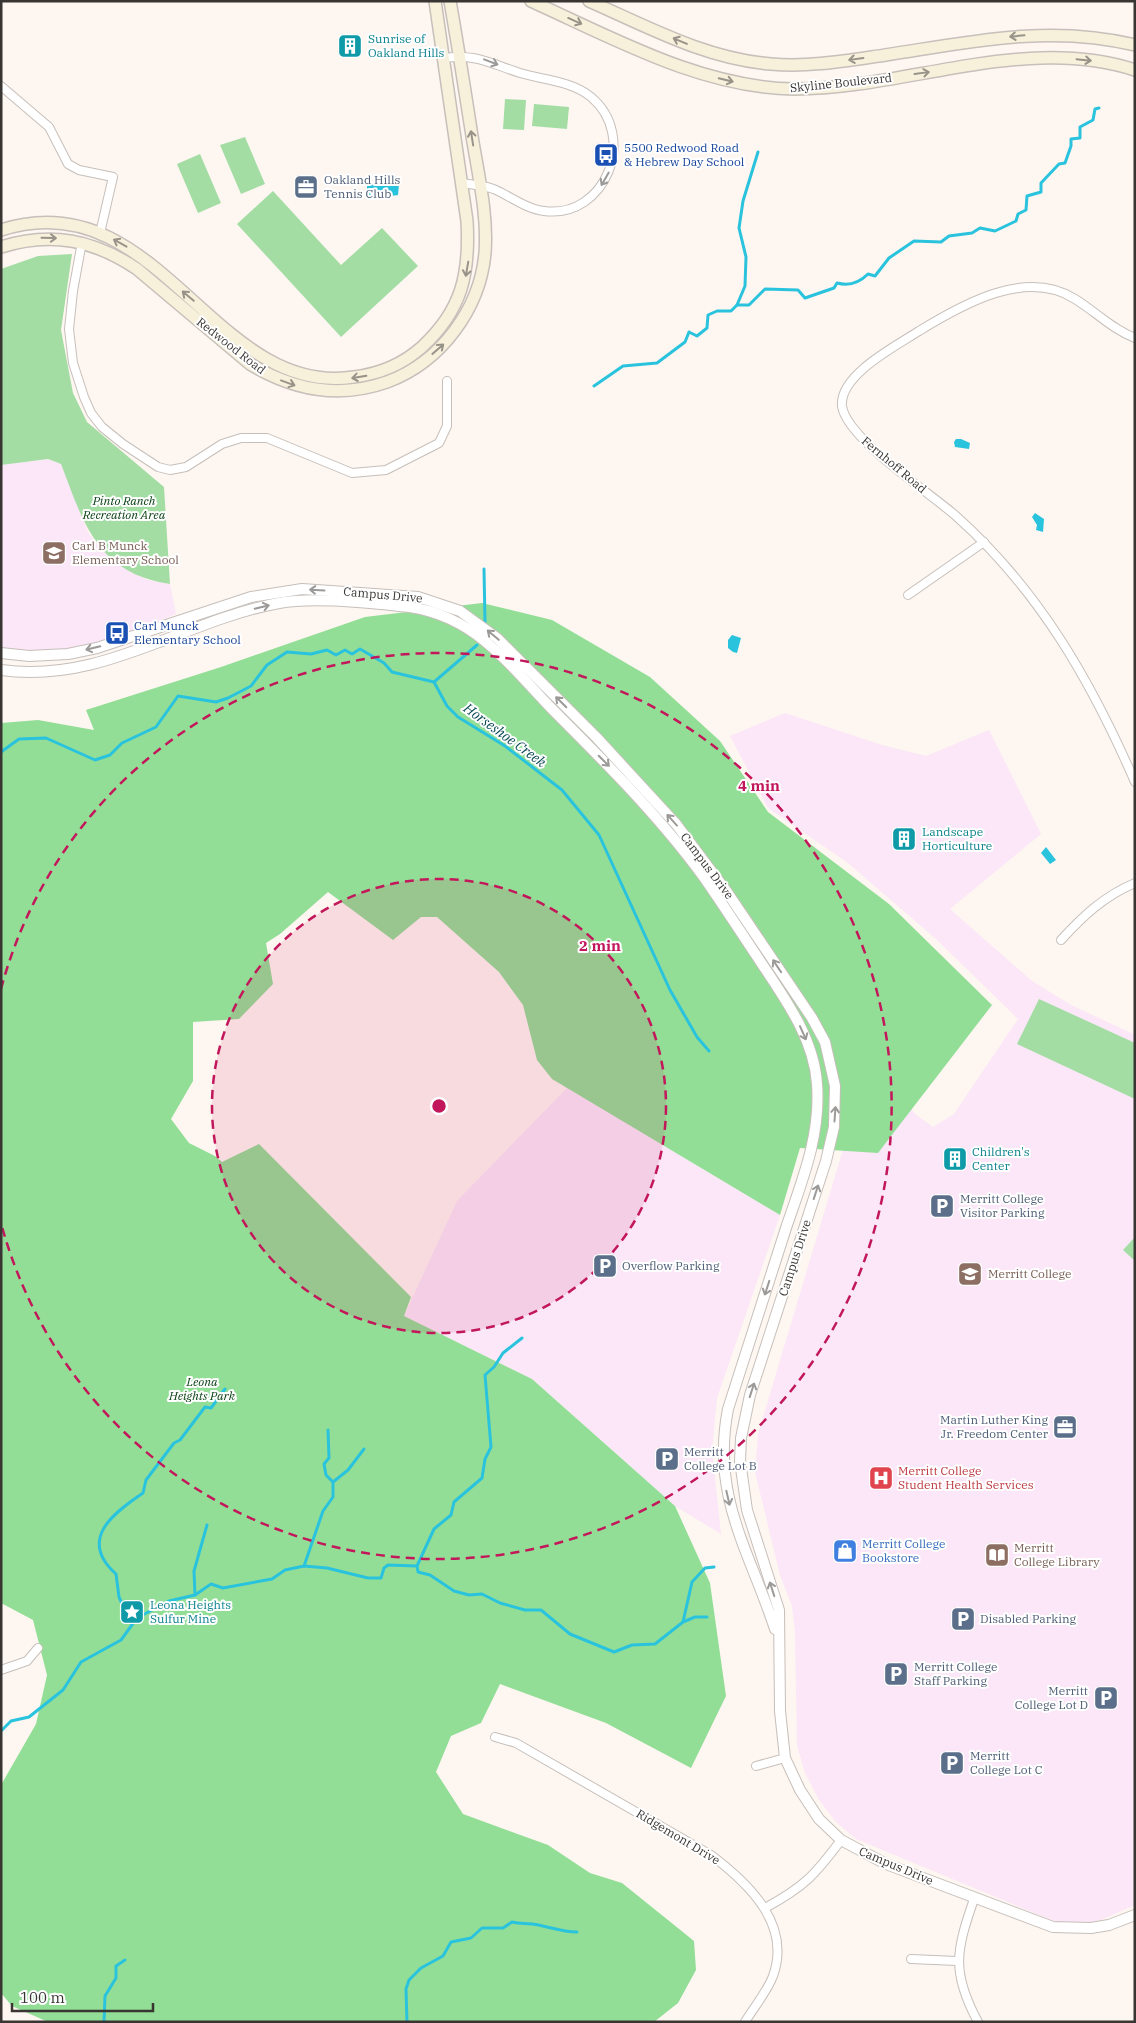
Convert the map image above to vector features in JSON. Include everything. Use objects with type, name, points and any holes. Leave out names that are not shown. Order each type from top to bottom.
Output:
[{"type":"main road","name":"Redwood Road","points":[[1,230],[24,224],[56,223],[100,233],[123,243],[266,360],[297,374],[320,378],[344,379],[376,373],[415,353],[435,335],[450,315],[461,292],[469,251],[462,183],[435,1]]},
{"type":"main road","name":"Skyline Boulevard","points":[[531,1],[679,66],[738,83],[768,87],[820,87],[1045,58],[1095,61],[1135,70]]},
{"type":"main road","name":"Skyline Boulevard","points":[[589,1],[715,54],[770,64],[822,64],[1006,37],[1045,34],[1095,37],[1135,45]]},
{"type":"main road","name":"Redwood Road","points":[[1,247],[41,238],[82,242],[118,256],[137,269],[250,364],[270,376],[293,386],[318,391],[372,387],[395,379],[422,363],[444,344],[461,323],[478,283],[485,252],[480,186],[451,3]]},
{"type":"street","points":[[444,58],[475,56],[512,70],[579,89],[601,107],[607,119],[613,141],[613,164],[603,185],[585,201],[573,207],[544,211],[528,206],[494,189],[462,183]]},
{"type":"street","points":[[1,86],[49,127],[68,164],[78,170],[114,177],[100,233]]},
{"type":"street","points":[[82,242],[72,291],[69,329],[73,363],[84,397],[91,413],[102,428],[158,467],[170,470],[186,467],[222,444],[241,438],[267,438],[352,473],[386,470],[439,444],[447,426],[447,381]]},
{"type":"street","name":"Fernhoff Road","points":[[1135,338],[1112,327],[1094,311],[1058,290],[1039,286],[1016,289],[978,299],[939,319],[896,345],[855,375],[847,384],[842,404],[852,428],[984,542],[1035,603],[1070,653],[1089,685],[1135,782]]},
{"type":"street","points":[[908,594],[984,542]]},
{"type":"street","name":"Campus Drive","points":[[1,653],[38,656],[68,654],[97,648],[251,597],[279,591],[302,589],[418,596],[452,608],[480,624],[634,794],[703,876],[799,1024],[816,1069],[818,1104],[810,1157],[732,1396],[723,1436],[724,1477],[735,1525],[765,1597],[778,1637]]},
{"type":"street","name":"Campus Drive","points":[[1,670],[44,673],[101,664],[189,629],[281,602],[303,601],[415,608],[435,613],[474,633],[524,673],[597,738],[676,824],[727,892],[812,1018],[824,1042],[832,1068],[836,1105],[834,1127],[826,1161],[750,1395],[741,1438],[742,1482],[747,1510],[778,1610],[780,1711],[785,1758],[810,1807],[841,1840],[886,1864],[1053,1928],[1091,1928],[1109,1925],[1135,1915]]},
{"type":"street","points":[[1061,940],[1080,918],[1105,897],[1135,883]]},
{"type":"street","points":[[1,1670],[27,1661],[38,1648]]},
{"type":"street","name":"Ridgemont Drive","points":[[495,1738],[516,1744],[712,1855],[740,1876],[765,1908],[776,1936],[776,1965],[772,1978],[746,2021]]},
{"type":"street","points":[[756,1766],[785,1758]]},
{"type":"street","points":[[765,1908],[805,1884],[819,1870],[841,1840]]},
{"type":"street","points":[[974,1899],[960,1940],[957,1961],[968,2002],[978,2022]]},
{"type":"street","points":[[911,1959],[957,1961]]},
{"type":"shaded area","name":"Carl B Munck Elementary School","points":[[48,459],[61,464],[89,534],[113,560],[129,571],[148,580],[170,584],[176,614],[109,640],[56,653],[1,653],[1,465]]},
{"type":"shaded area","name":"Merritt College","points":[[785,713],[882,745],[926,756],[989,730],[1041,834],[950,909],[1032,981],[1071,1005],[1135,1035],[1135,1905],[1101,1920],[1076,1925],[1056,1922],[856,1839],[836,1822],[819,1800],[805,1773],[797,1746],[795,1632],[792,1606],[780,1575],[755,1472],[758,1434],[842,1153],[852,1110],[823,978],[915,1114],[933,1127],[954,1114],[1018,1019],[936,939],[848,863],[768,808],[730,736]]},
{"type":"shaded area","name":"Overflow Parking","points":[[567,1088],[780,1215],[717,1398],[712,1450],[721,1534],[675,1506],[532,1379],[404,1316],[457,1201]]},
{"type":"green space","points":[[505,99],[526,100],[524,130],[503,129]]},
{"type":"green space","points":[[534,104],[569,107],[567,129],[532,126]]},
{"type":"green space","points":[[245,137],[265,184],[241,194],[220,145]]},
{"type":"green space","points":[[200,154],[221,203],[198,213],[177,164]]},
{"type":"green space","points":[[273,191],[341,265],[382,228],[418,266],[341,337],[237,224]]},
{"type":"green space","name":"Pinto Ranch Recreation Area","points":[[72,254],[61,330],[73,393],[87,422],[164,487],[170,584],[145,578],[125,569],[109,557],[86,525],[77,507],[61,464],[48,459],[1,465],[1,269],[38,256]]},
{"type":"green space","name":"Leona Heights Park","points":[[482,603],[552,620],[650,677],[720,741],[768,812],[889,904],[992,1005],[878,1153],[800,1148],[780,1215],[552,1079],[537,1060],[523,1005],[499,972],[437,917],[421,917],[393,940],[328,892],[280,934],[266,943],[273,984],[239,1019],[193,1022],[193,1081],[171,1119],[189,1143],[215,1156],[222,1162],[259,1144],[411,1297],[404,1316],[532,1379],[675,1506],[710,1583],[726,1696],[691,1768],[606,1723],[500,1684],[481,1723],[451,1736],[436,1772],[463,1814],[548,1845],[590,1873],[622,1883],[694,1941],[696,1970],[678,2003],[654,2022],[48,2022],[12,2006],[1,1993],[1,1785],[36,1724],[47,1675],[33,1620],[1,1603],[1,723],[38,720],[94,730],[86,710],[221,667],[365,617]]},
{"type":"green space","points":[[1039,999],[1135,1043],[1135,1099],[1017,1044]]},
{"type":"green space","points":[[1135,1237],[1135,1261],[1123,1250]]},
{"type":"water","points":[[385,176],[396,176],[399,184],[398,195],[383,197],[367,195],[367,184],[382,182]]},
{"type":"water","points":[[956,439],[970,443],[969,449],[955,447],[954,442]]},
{"type":"water","points":[[1035,513],[1044,519],[1043,532],[1036,530],[1037,525],[1032,517]]},
{"type":"water","points":[[732,635],[741,638],[737,653],[728,648],[728,640]]},
{"type":"water","points":[[1046,847],[1056,860],[1050,864],[1041,853]]},
{"type":"waterway","points":[[594,386],[623,366],[657,363],[685,342],[689,332],[697,336],[707,328],[708,315],[717,311],[731,311],[737,305],[749,305],[765,289],[798,290],[805,298],[834,288],[837,283],[853,283],[861,280],[868,274],[875,276],[889,258],[914,241],[941,242],[949,236],[972,233],[980,228],[995,231],[1016,221],[1018,214],[1026,210],[1027,196],[1041,192],[1041,183],[1059,164],[1065,163],[1071,146],[1071,139],[1080,138],[1080,127],[1093,120],[1095,109],[1099,108]]},
{"type":"waterway","points":[[737,305],[745,286],[746,257],[739,228],[743,201],[758,152]]},
{"type":"waterway","points":[[484,569],[485,622]]},
{"type":"waterway","points":[[434,682],[477,645]]},
{"type":"waterway","name":"Horseshoe Creek","points":[[1,752],[19,739],[46,738],[95,760],[110,755],[122,743],[156,727],[178,696],[216,702],[228,698],[251,686],[267,665],[287,652],[311,654],[327,650],[336,655],[345,650],[352,654],[360,649],[384,663],[392,672],[434,682],[447,706],[458,717],[505,746],[562,790],[599,835],[670,990],[697,1037],[709,1051]]},
{"type":"waterway","points":[[417,1566],[434,1529],[451,1515],[454,1502],[482,1478],[485,1459],[491,1447],[485,1375],[494,1367],[503,1353],[522,1338]]},
{"type":"waterway","points":[[131,1623],[119,1597],[116,1574],[105,1562],[100,1550],[100,1539],[104,1529],[120,1510],[143,1493],[146,1480],[174,1443],[180,1440],[205,1407],[211,1408],[225,1389]]},
{"type":"waterway","points":[[304,1566],[323,1511],[333,1497],[333,1482],[326,1475],[324,1464],[329,1458],[328,1430]]},
{"type":"waterway","points":[[333,1482],[348,1470],[364,1449]]},
{"type":"waterway","points":[[195,1595],[194,1571],[207,1525]]},
{"type":"waterway","points":[[1,1731],[11,1721],[29,1717],[63,1690],[81,1662],[121,1640],[137,1618],[169,1601],[195,1595],[211,1584],[223,1588],[272,1579],[285,1570],[304,1566],[327,1568],[368,1578],[381,1578],[384,1568],[388,1565],[417,1566],[418,1572],[430,1575],[454,1591],[469,1595],[482,1594],[500,1603],[525,1610],[541,1610],[570,1634],[614,1652],[632,1645],[655,1644],[683,1622],[695,1617],[707,1617]]},
{"type":"waterway","points":[[683,1622],[692,1582],[705,1568],[714,1567]]},
{"type":"waterway","points":[[407,2022],[406,1989],[409,1980],[421,1968],[443,1956],[451,1942],[471,1938],[482,1928],[503,1928],[512,1922],[577,1932]]},
{"type":"waterway","points":[[104,2022],[105,1996],[116,1978],[116,1966],[125,1960]]},
{"type":"place","name":"Sunrise of Oakland Hills","points":[[350,46]]},
{"type":"place","name":"5500 Redwood Road & Hebrew Day School","points":[[606,155]]},
{"type":"place","name":"Oakland Hills Tennis Club","points":[[306,187]]},
{"type":"place","name":"Carl B Munck Elementary School","points":[[54,553]]},
{"type":"place","name":"Carl Munck Elementary School","points":[[117,633]]},
{"type":"place","name":"Landscape Horticulture","points":[[904,839]]},
{"type":"place","name":"Children's Center","points":[[955,1159]]},
{"type":"place","name":"Merritt College Visitor Parking","points":[[942,1206]]},
{"type":"place","name":"Overflow Parking","points":[[605,1266]]},
{"type":"place","name":"Merritt College","points":[[970,1274]]},
{"type":"place","name":"Martin Luther King Jr. Freedom Center","points":[[1065,1427]]},
{"type":"place","name":"Merritt College Lot B","points":[[667,1459]]},
{"type":"place","name":"Merritt College Student Health Services","points":[[881,1478]]},
{"type":"place","name":"Merritt College Bookstore","points":[[845,1551]]},
{"type":"place","name":"Merritt College Library","points":[[997,1555]]},
{"type":"place","name":"Leona Heights Sulfur Mine","points":[[132,1612]]},
{"type":"place","name":"Disabled Parking","points":[[963,1619]]},
{"type":"place","name":"Merritt College Staff Parking","points":[[896,1674]]},
{"type":"place","name":"Merritt College Lot D","points":[[1106,1698]]},
{"type":"place","name":"Merritt College Lot C","points":[[952,1763]]}]
